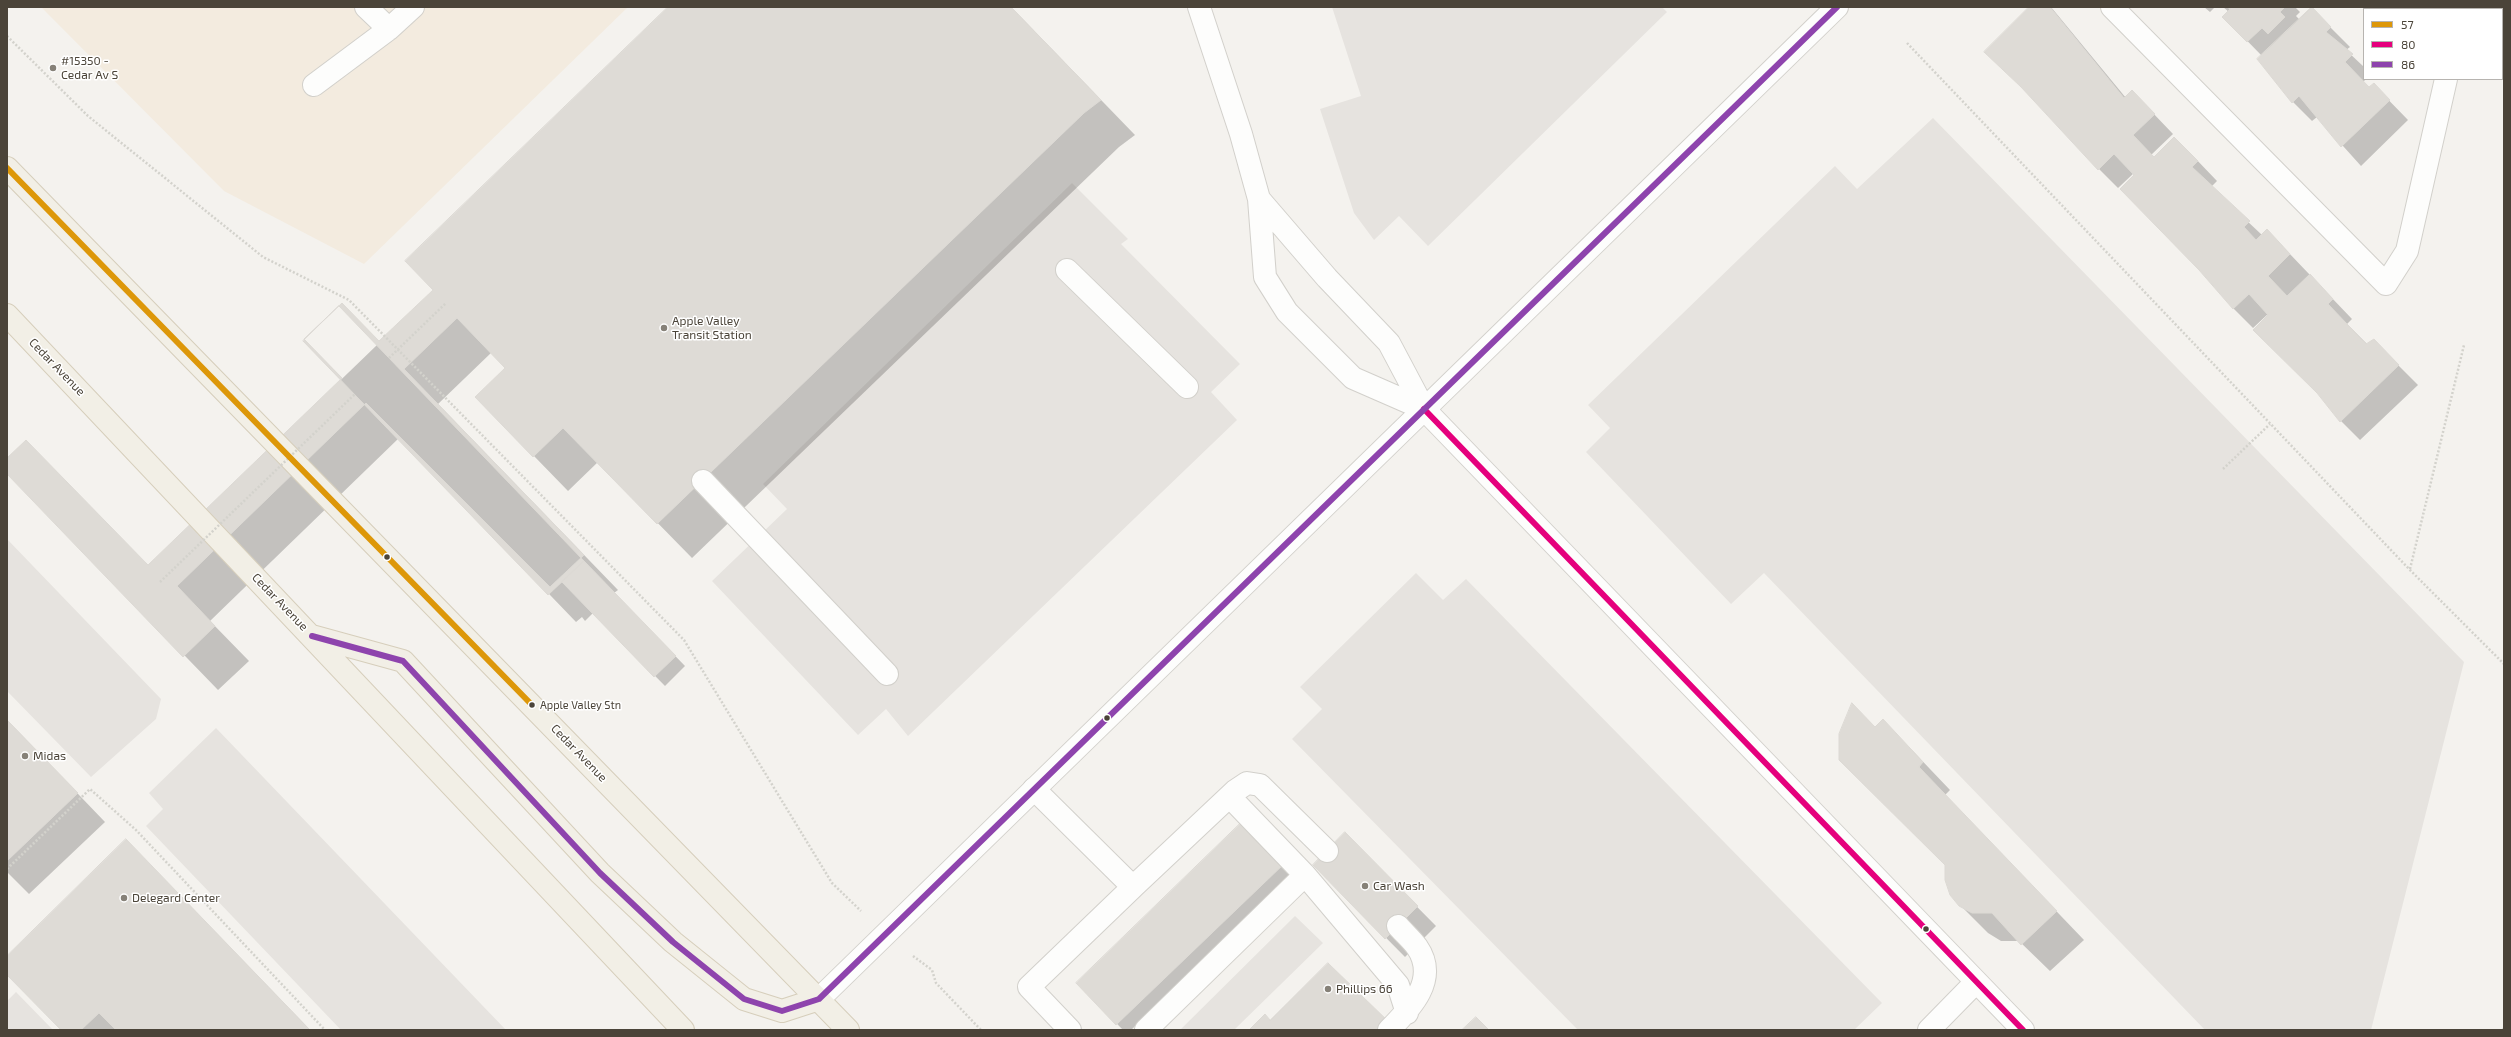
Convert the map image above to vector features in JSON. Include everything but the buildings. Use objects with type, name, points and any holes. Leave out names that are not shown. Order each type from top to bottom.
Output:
[{"type":"main road","name":"Cedar Avenue","points":[[7,168],[848,1030]]},
{"type":"main road","name":"Cedar Avenue","points":[[7,315],[683,1030]]},
{"type":"main road","points":[[312,636],[403,661],[600,873],[673,942],[744,999],[782,1011],[819,999]]},
{"type":"street","points":[[366,7],[389,29]]},
{"type":"street","points":[[314,85],[389,29],[413,7]]},
{"type":"street","points":[[1199,7],[1241,134],[1259,199],[1265,277],[1287,312],[1353,378],[1424,409]]},
{"type":"street","points":[[819,999],[1836,7]]},
{"type":"street","points":[[2112,7],[2386,284],[2407,251],[2446,80]]},
{"type":"street","points":[[1259,199],[1327,278],[1389,343],[1424,409],[2023,1030]]},
{"type":"street","points":[[1067,270],[1187,387]]},
{"type":"street","points":[[702,481],[887,674]]},
{"type":"street","points":[[1070,1030],[1029,987],[1133,887],[1247,783],[1260,785],[1327,851]]},
{"type":"street","points":[[1034,789],[1133,887]]},
{"type":"street","points":[[1230,797],[1305,875],[1398,985],[1407,1013]]},
{"type":"street","points":[[1146,1030],[1305,875]]},
{"type":"street","points":[[1390,1030],[1407,1013],[1420,995],[1424,963],[1417,947],[1398,926]]},
{"type":"street","points":[[1929,1030],[1976,982]]},
{"type":"path","points":[[7,36],[88,116],[263,257],[348,300],[684,640],[832,883],[884,935],[932,970],[936,983],[981,1030]]},
{"type":"path","points":[[1908,43],[2410,570],[2504,664]]},
{"type":"path","points":[[390,358],[446,303]]},
{"type":"path","points":[[2410,570],[2464,345]]},
{"type":"path","points":[[160,582],[355,394]]},
{"type":"path","points":[[2223,469],[2270,424]]},
{"type":"path","points":[[7,869],[90,789],[136,830],[325,1030]]},
{"type":"shaded area","points":[[41,7],[628,7],[364,264],[224,191]]},
{"type":"shaded area","points":[[1332,7],[1662,7],[1667,12],[1428,246],[1399,216],[1374,240],[1354,213],[1320,109],[1361,96]]},
{"type":"shaded area","points":[[1933,118],[2464,662],[2371,1030],[2205,1030],[1764,573],[1731,604],[1586,452],[1610,428],[1588,405],[1835,166],[1857,189]]},
{"type":"shaded area","points":[[1072,183],[1128,239],[1121,244],[1240,364],[1211,392],[1237,420],[908,736],[886,709],[858,735],[712,581],[787,509],[763,484]]},
{"type":"shaded area","points":[[7,539],[161,699],[156,719],[91,777],[7,691]]},
{"type":"shaded area","points":[[1416,573],[1443,600],[1466,579],[1882,1003],[1854,1030],[1578,1030],[1292,739],[1322,709],[1300,687]]},
{"type":"shaded area","points":[[216,728],[506,1030],[341,1030],[146,826],[163,809],[149,793]]},
{"type":"shaded area","points":[[1295,916],[1323,943],[1234,1030],[1180,1030]]},
{"type":"shaded area","points":[[16,992],[53,1030],[7,1030],[7,1001]]},
{"type":"transit line","name":"86","points":[[312,636],[403,661],[600,873],[673,942],[744,999],[782,1011],[819,999],[1837,7]]},
{"type":"transit line","name":"57","points":[[7,168],[532,705]]},
{"type":"transit line","name":"80","points":[[1424,409],[2023,1030]]},
{"type":"place","name":"#15350 - Cedar Av S","points":[[53,68]]},
{"type":"place","name":"Apple Valley Transit Station","points":[[664,328]]},
{"type":"place","name":"Apple Valley Stn","points":[[532,705]]},
{"type":"place","name":"Midas","points":[[25,756]]},
{"type":"place","name":"Car Wash","points":[[1365,886]]},
{"type":"place","name":"Delegard Center","points":[[124,898]]},
{"type":"place","name":"Phillips 66","points":[[1328,989]]}]
